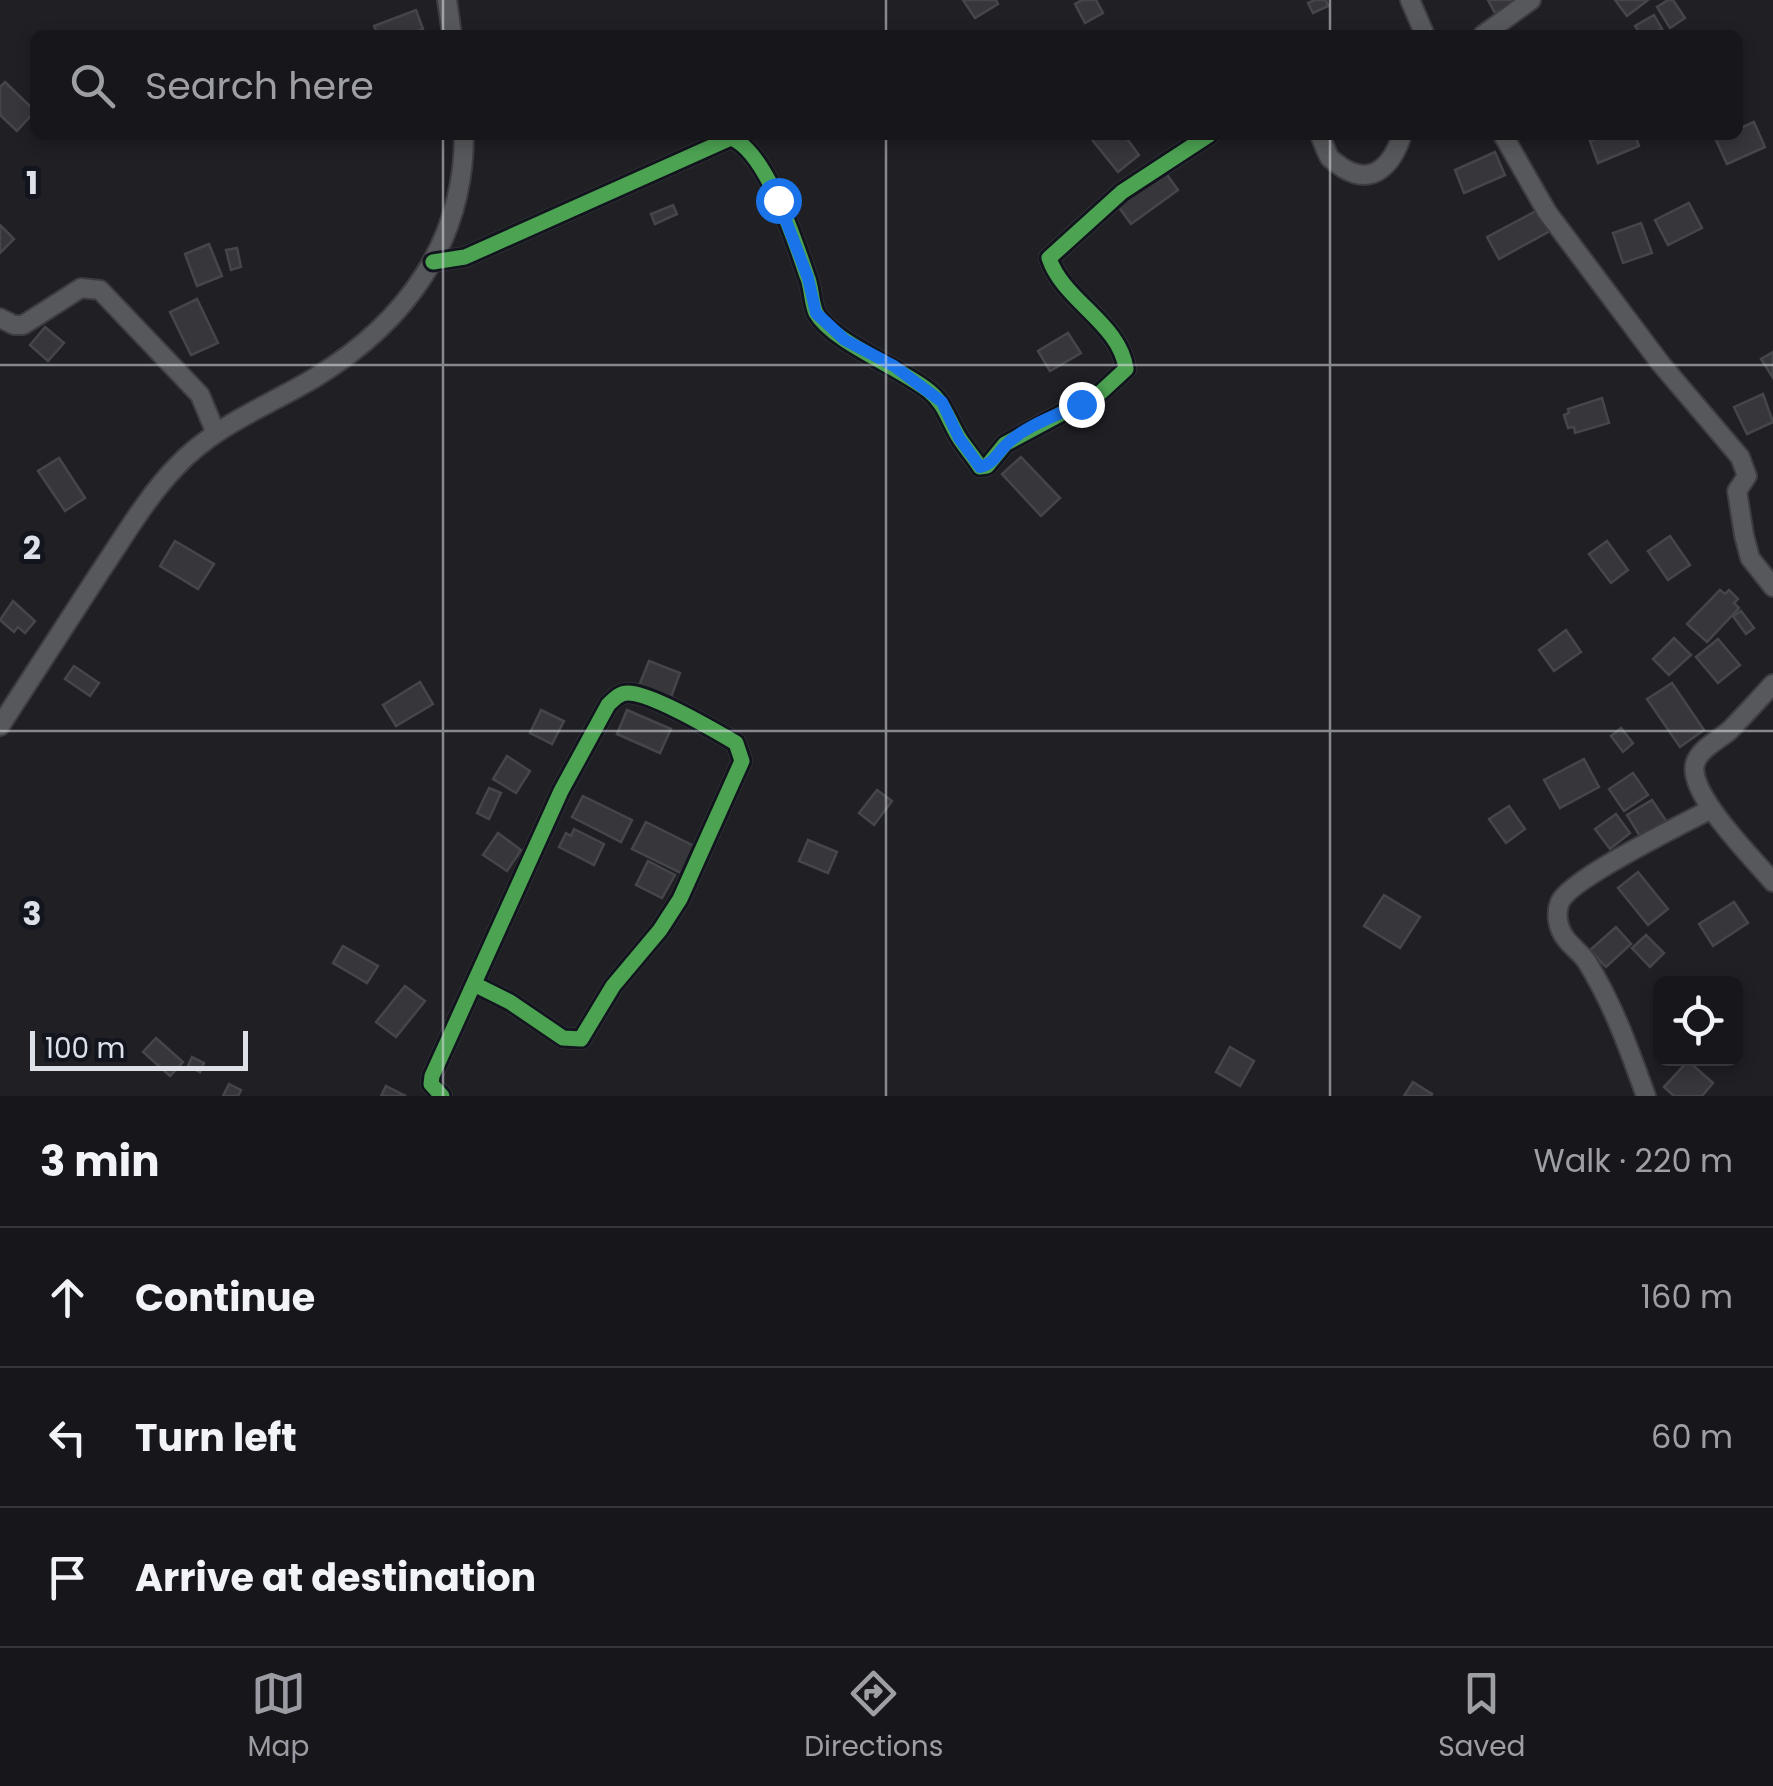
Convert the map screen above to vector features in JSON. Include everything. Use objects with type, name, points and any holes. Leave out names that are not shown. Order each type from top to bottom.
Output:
[{"type":"street","points":[[447,0],[451,30]]},
{"type":"street","points":[[1410,0],[1423,30]]},
{"type":"street","points":[[1490,30],[1531,0]]},
{"type":"street","points":[[0,726],[141,510],[173,469],[215,431],[316,377],[363,345],[404,303],[433,262],[456,210],[463,140]]},
{"type":"street","points":[[433,262],[465,257],[727,140]]},
{"type":"street","points":[[736,140],[742,142],[778,200],[808,278],[816,313],[845,340],[894,366],[942,402],[959,438],[980,467],[987,466],[1022,433],[1100,394],[1123,374],[1125,358],[1105,328],[1060,281],[1049,258],[1122,192],[1202,140]]},
{"type":"street","points":[[1322,140],[1331,160],[1352,174],[1365,177],[1382,170],[1395,156],[1400,140]]},
{"type":"street","points":[[1506,140],[1548,212],[1661,364],[1740,458],[1747,476],[1738,490],[1740,513],[1750,558],[1773,587]]},
{"type":"street","points":[[0,318],[14,325],[23,324],[81,288],[100,290],[200,395],[215,431]]},
{"type":"street","points":[[1773,684],[1727,733],[1697,758],[1694,778],[1711,809],[1773,882]]},
{"type":"street","points":[[442,1096],[432,1084],[432,1076],[561,791],[608,704],[619,694],[629,692],[736,743],[742,761],[680,900],[613,986],[581,1039],[562,1038],[510,1002],[476,985]]},
{"type":"street","points":[[1646,1096],[1619,1020],[1584,957],[1565,938],[1557,921],[1560,900],[1622,857],[1711,809]]},
{"type":"building","points":[[963,0],[996,0],[998,4],[975,18]]},
{"type":"building","points":[[1096,0],[1103,13],[1085,23],[1075,4]]},
{"type":"building","points":[[1326,0],[1328,6],[1313,13],[1308,3]]},
{"type":"building","points":[[1488,0],[1515,0],[1516,2],[1495,13]]},
{"type":"building","points":[[1615,0],[1648,0],[1627,16]]},
{"type":"building","points":[[1673,0],[1685,18],[1670,28],[1657,7]]},
{"type":"building","points":[[416,10],[423,29],[376,30],[374,26]]},
{"type":"building","points":[[1654,15],[1662,29],[1638,30],[1635,26]]},
{"type":"building","points":[[5,82],[30,106],[30,117],[17,131],[0,115],[0,87]]},
{"type":"building","points":[[1754,122],[1765,147],[1727,164],[1716,140],[1743,140],[1743,127]]},
{"type":"building","points":[[1092,140],[1128,140],[1139,155],[1118,172]]},
{"type":"building","points":[[1637,140],[1639,146],[1598,163],[1590,141]]},
{"type":"building","points":[[1495,152],[1505,175],[1464,193],[1455,170]]},
{"type":"building","points":[[1165,172],[1178,190],[1131,224],[1118,206]]},
{"type":"building","points":[[1689,203],[1702,228],[1668,245],[1655,220]]},
{"type":"building","points":[[673,205],[677,214],[655,224],[651,214]]},
{"type":"building","points":[[1538,210],[1550,231],[1499,259],[1487,237]]},
{"type":"building","points":[[1641,223],[1652,253],[1623,263],[1613,233]]},
{"type":"building","points":[[0,225],[14,239],[0,253]]},
{"type":"building","points":[[209,244],[222,276],[197,286],[185,254]]},
{"type":"building","points":[[237,248],[241,267],[231,270],[226,250]]},
{"type":"building","points":[[197,299],[218,343],[191,355],[170,312]]},
{"type":"building","points":[[45,327],[64,343],[48,361],[30,345]]},
{"type":"building","points":[[1068,333],[1081,353],[1050,371],[1038,351]]},
{"type":"building","points":[[1773,352],[1773,378],[1761,359]]},
{"type":"building","points":[[1763,394],[1773,422],[1747,434],[1734,407]]},
{"type":"building","points":[[1602,398],[1609,423],[1575,433],[1574,427],[1568,428],[1564,415],[1569,413],[1568,409]]},
{"type":"building","points":[[1021,457],[1060,498],[1041,516],[1002,474]]},
{"type":"building","points":[[59,458],[85,498],[65,511],[38,471]]},
{"type":"building","points":[[1670,536],[1690,565],[1668,580],[1648,551]]},
{"type":"building","points":[[175,541],[214,564],[198,589],[160,566]]},
{"type":"building","points":[[1607,541],[1628,570],[1611,583],[1589,554]]},
{"type":"building","points":[[1720,590],[1725,594],[1729,590],[1738,599],[1734,603],[1739,608],[1707,642],[1687,624]]},
{"type":"building","points":[[13,601],[35,621],[25,633],[18,627],[14,632],[0,620]]},
{"type":"building","points":[[1741,611],[1754,628],[1746,634],[1733,616]]},
{"type":"building","points":[[1566,630],[1581,652],[1554,671],[1539,650]]},
{"type":"building","points":[[1674,638],[1691,655],[1669,675],[1653,659]]},
{"type":"building","points":[[1718,639],[1740,665],[1718,683],[1696,657]]},
{"type":"building","points":[[649,661],[680,673],[670,700],[638,688]]},
{"type":"building","points":[[74,666],[99,683],[90,696],[65,679]]},
{"type":"building","points":[[420,682],[433,704],[396,726],[383,705]]},
{"type":"building","points":[[1672,683],[1704,730],[1680,747],[1647,699]]},
{"type":"building","points":[[541,710],[564,721],[552,744],[530,733]]},
{"type":"building","points":[[627,710],[671,729],[660,753],[617,734]]},
{"type":"building","points":[[1621,728],[1633,743],[1623,752],[1611,736]]},
{"type":"building","points":[[507,756],[530,771],[516,793],[493,779]]},
{"type":"building","points":[[1584,759],[1599,787],[1560,808],[1544,780]]},
{"type":"building","points":[[1633,773],[1648,795],[1624,811],[1609,789]]},
{"type":"building","points":[[489,788],[501,793],[489,819],[477,813]]},
{"type":"building","points":[[877,790],[892,801],[874,825],[859,813]]},
{"type":"building","points":[[583,796],[632,820],[621,842],[572,817]]},
{"type":"building","points":[[1652,800],[1667,822],[1641,838],[1627,815]]},
{"type":"building","points":[[1509,806],[1525,829],[1506,843],[1489,819]]},
{"type":"building","points":[[1616,814],[1630,833],[1610,849],[1595,829]]},
{"type":"building","points":[[646,822],[694,846],[681,873],[632,849]]},
{"type":"building","points":[[574,829],[604,844],[594,865],[559,847],[566,833],[571,836]]},
{"type":"building","points":[[498,833],[521,850],[507,871],[483,855]]},
{"type":"building","points":[[808,840],[837,852],[828,873],[799,861]]},
{"type":"building","points":[[648,861],[675,875],[662,898],[636,885]]},
{"type":"building","points":[[1638,872],[1668,909],[1648,925],[1618,888]]},
{"type":"building","points":[[1384,895],[1420,917],[1400,948],[1364,926]]},
{"type":"building","points":[[1734,902],[1748,923],[1713,946],[1699,924]]},
{"type":"building","points":[[1616,927],[1631,944],[1606,967],[1590,950]]},
{"type":"building","points":[[1646,935],[1664,953],[1650,967],[1632,948]]},
{"type":"building","points":[[343,946],[378,966],[367,983],[333,963]]},
{"type":"building","points":[[405,986],[425,1001],[396,1037],[376,1022]]},
{"type":"building","points":[[156,1038],[183,1062],[170,1076],[143,1052]]},
{"type":"building","points":[[1230,1047],[1254,1061],[1240,1086],[1216,1072]]},
{"type":"building","points":[[192,1057],[204,1063],[200,1072],[188,1066]]},
{"type":"building","points":[[1683,1066],[1694,1066],[1713,1083],[1702,1096],[1674,1096],[1664,1087]]},
{"type":"building","points":[[1413,1082],[1432,1094],[1431,1096],[1404,1096]]},
{"type":"building","points":[[229,1084],[241,1090],[238,1096],[223,1096]]},
{"type":"building","points":[[386,1086],[406,1096],[381,1096]]},
{"type":"cycle path","points":[[433,262],[465,257],[727,140]]},
{"type":"cycle path","points":[[734,140],[756,160],[778,199],[809,280],[814,309],[824,324],[929,391],[980,467],[987,466],[1005,444],[1100,393],[1126,369],[1113,338],[1066,287],[1049,258],[1122,192],[1201,140]]},
{"type":"cycle path","points":[[442,1096],[431,1084],[432,1076],[561,791],[608,705],[622,694],[638,695],[682,713],[736,743],[742,761],[680,899],[660,930],[613,986],[581,1039],[563,1038],[510,1002],[476,985]]},
{"type":"route","points":[[778,200],[808,278],[816,313],[845,340],[894,366],[942,402],[959,438],[980,467],[987,466],[1022,433],[1081,404]]}]
